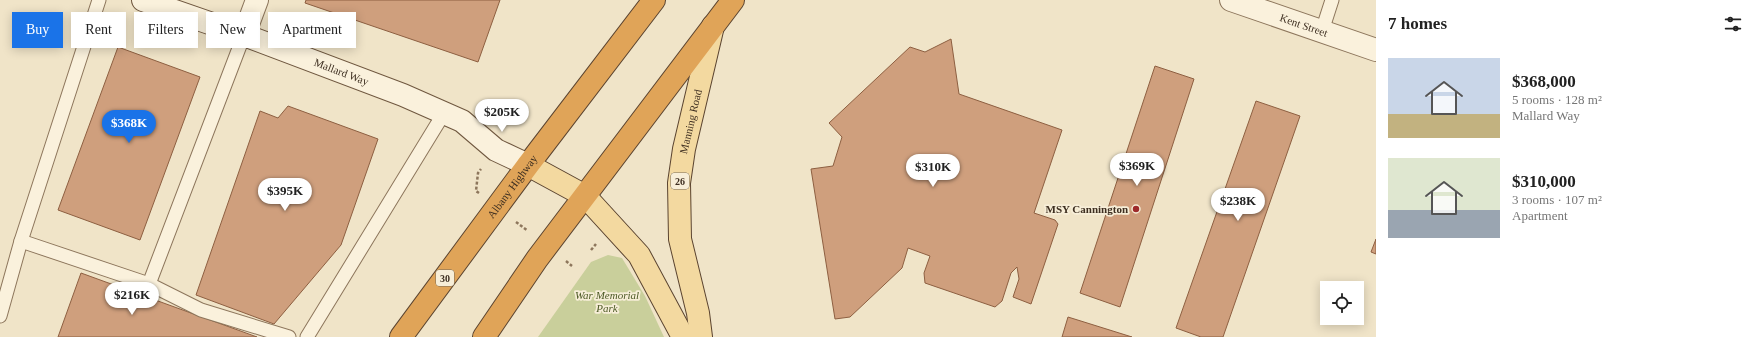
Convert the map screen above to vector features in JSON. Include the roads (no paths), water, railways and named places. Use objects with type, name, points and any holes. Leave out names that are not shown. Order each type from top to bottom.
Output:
[{"type":"highway","name":"Albany Highway","points":[[401,337],[528,165],[654,0]]},
{"type":"highway","points":[[484,337],[537,259],[733,0]]},
{"type":"main road","name":"Manning Road","points":[[701,337],[698,313],[680,239],[679,183],[684,149],[713,26]]},
{"type":"main road","points":[[528,165],[585,196],[640,255],[683,337]]},
{"type":"street","name":"Mallard Way","points":[[143,0],[206,22]]},
{"type":"street","points":[[253,12],[257,0]]},
{"type":"street","name":"Kent Street","points":[[1231,0],[1376,50]]},
{"type":"street","name":"Mallard Way","points":[[260,41],[403,95],[453,117],[496,150],[528,165]]},
{"type":"lane","points":[[0,316],[21,241],[99,0]]},
{"type":"lane","points":[[1322,31],[1332,0]]},
{"type":"lane","points":[[149,284],[239,48]]},
{"type":"lane","points":[[307,337],[453,117]]},
{"type":"lane","points":[[21,241],[149,284],[201,310],[289,337]]},
{"type":"place","name":"MSY Cannington","points":[[1136,209]]},
{"type":"park label","name":"War Memorial Park","points":[[607,301]]}]
